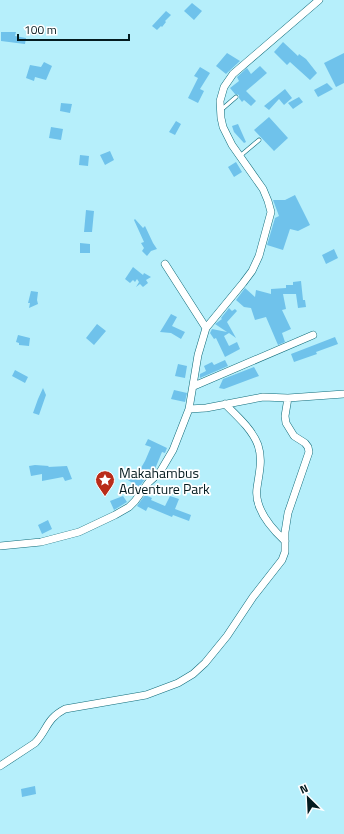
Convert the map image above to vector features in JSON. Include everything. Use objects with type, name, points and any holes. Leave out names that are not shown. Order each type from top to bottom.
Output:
[{"type":"street","points":[[0,546],[41,542],[79,532],[129,507],[166,465],[181,432],[189,409],[198,355],[206,328],[252,271],[259,256],[271,212],[268,201],[262,189],[232,145],[223,127],[220,101],[224,87],[233,74],[319,0]]},
{"type":"street","points":[[165,264],[206,328]]},
{"type":"street","points":[[194,386],[312,335]]},
{"type":"street","points":[[189,409],[263,397],[288,398],[344,394]]},
{"type":"street","points":[[0,766],[35,743],[40,738],[51,718],[57,713],[65,709],[146,696],[161,691],[193,674],[205,663],[227,636],[253,597],[282,560],[285,552],[288,512],[309,452],[305,443],[294,436],[286,423],[285,416],[288,398]]},
{"type":"street","points":[[225,404],[251,432],[258,444],[261,464],[257,490],[260,507],[276,533],[285,541]]},
{"type":"lane","points":[[220,111],[236,98]]},
{"type":"lane","points":[[240,156],[259,140]]},
{"type":"building","points":[[192,3],[202,11],[194,20],[184,11]]},
{"type":"building","points":[[166,11],[171,15],[162,27],[161,26],[157,30],[152,26]]},
{"type":"building","points":[[1,32],[16,32],[15,36],[26,38],[25,44],[1,41]]},
{"type":"building","points":[[283,42],[298,56],[299,54],[306,59],[317,73],[310,80],[290,62],[287,65],[274,52]]},
{"type":"building","points":[[227,53],[240,61],[226,74],[216,66]]},
{"type":"building","points":[[344,53],[344,83],[336,87],[324,63]]},
{"type":"building","points":[[44,62],[52,66],[46,80],[35,77],[34,81],[26,78],[30,65],[41,67]]},
{"type":"building","points":[[260,66],[267,73],[246,91],[256,101],[251,106],[244,100],[242,102],[239,95],[235,94],[230,88],[239,81],[237,77],[247,68],[251,74]]},
{"type":"building","points":[[200,67],[210,73],[200,89],[204,91],[198,103],[188,98],[198,78],[194,76]]},
{"type":"building","points":[[327,83],[333,89],[318,97],[314,90]]},
{"type":"building","points":[[285,89],[292,98],[284,105],[279,99],[269,110],[264,106]]},
{"type":"building","points":[[299,97],[303,102],[293,109],[288,103]]},
{"type":"building","points":[[61,103],[72,104],[70,113],[60,111]]},
{"type":"building","points":[[269,117],[288,138],[274,151],[254,130]]},
{"type":"building","points":[[176,121],[181,124],[175,135],[169,132]]},
{"type":"building","points":[[238,124],[246,142],[244,143],[234,132],[232,126]]},
{"type":"building","points":[[51,127],[63,129],[61,140],[49,138]]},
{"type":"building","points":[[110,151],[114,160],[105,165],[100,155]]},
{"type":"building","points":[[80,155],[89,156],[88,166],[79,165]]},
{"type":"building","points":[[236,162],[242,172],[234,177],[228,167]]},
{"type":"building","points":[[295,195],[310,225],[298,231],[290,229],[283,250],[267,245],[275,218],[279,216],[273,200],[285,200]]},
{"type":"building","points":[[86,210],[94,211],[92,232],[84,232]]},
{"type":"building","points":[[135,219],[143,228],[145,226],[157,249],[151,251],[147,256],[142,251],[144,248],[141,243],[144,242],[134,220]]},
{"type":"building","points":[[80,243],[90,244],[90,253],[80,253]]},
{"type":"building","points":[[334,249],[338,258],[326,264],[322,255]]},
{"type":"building","points":[[133,267],[143,275],[144,273],[151,277],[146,280],[148,283],[143,287],[140,284],[136,287],[139,282],[137,279],[135,282],[133,280],[130,283],[125,279]]},
{"type":"building","points":[[301,281],[303,300],[305,300],[306,307],[298,308],[296,294],[283,294],[286,309],[282,310],[291,329],[282,333],[285,342],[278,345],[266,317],[255,320],[251,308],[244,307],[236,300],[245,288],[255,297],[256,290],[271,294],[271,289],[286,288],[286,285],[293,285],[293,282]]},
{"type":"building","points":[[31,291],[38,292],[38,304],[29,308],[30,303],[28,303]]},
{"type":"building","points":[[229,308],[232,311],[235,309],[237,311],[227,322],[236,338],[229,333],[224,336],[229,346],[237,342],[240,349],[225,357],[216,338],[214,339],[210,333],[212,329],[227,332],[215,324],[222,319],[221,318]]},
{"type":"building","points":[[171,314],[177,317],[172,326],[185,332],[181,339],[171,333],[160,332]]},
{"type":"building","points":[[97,324],[106,331],[94,345],[86,338]]},
{"type":"building","points":[[18,335],[30,338],[29,346],[19,345],[19,343],[16,342]]},
{"type":"building","points":[[335,337],[338,344],[316,352],[317,354],[294,362],[291,354]]},
{"type":"building","points":[[225,360],[228,366],[200,378],[200,374],[206,371],[204,366],[212,362],[214,365]]},
{"type":"building","points":[[178,364],[187,366],[185,378],[175,376]]},
{"type":"building","points":[[254,367],[259,376],[224,389],[219,388],[223,379]]},
{"type":"building","points":[[15,370],[28,377],[25,383],[12,376]]},
{"type":"building","points":[[43,388],[46,395],[39,415],[33,413]]},
{"type":"building","points":[[174,390],[187,393],[185,402],[171,399]]},
{"type":"building","points":[[148,439],[167,448],[165,453],[162,452],[155,469],[151,469],[139,487],[126,479],[130,472],[133,474],[135,472],[138,473],[145,461],[151,447],[145,445]]},
{"type":"building","points":[[29,466],[49,466],[48,467],[67,466],[72,479],[65,481],[63,477],[42,481],[42,474],[31,476]]},
{"type":"building","points":[[145,495],[152,498],[151,500],[165,506],[170,496],[179,499],[175,509],[191,515],[189,521],[173,515],[172,517],[148,507],[146,511],[137,506]]},
{"type":"building","points":[[123,496],[127,502],[114,510],[110,501]]},
{"type":"building","points":[[48,520],[52,529],[42,534],[38,525]]},
{"type":"building","points":[[35,786],[36,794],[22,797],[21,789]]},
{"type":"place","name":"Makahambus Adventure Park","points":[[105,497]]}]
